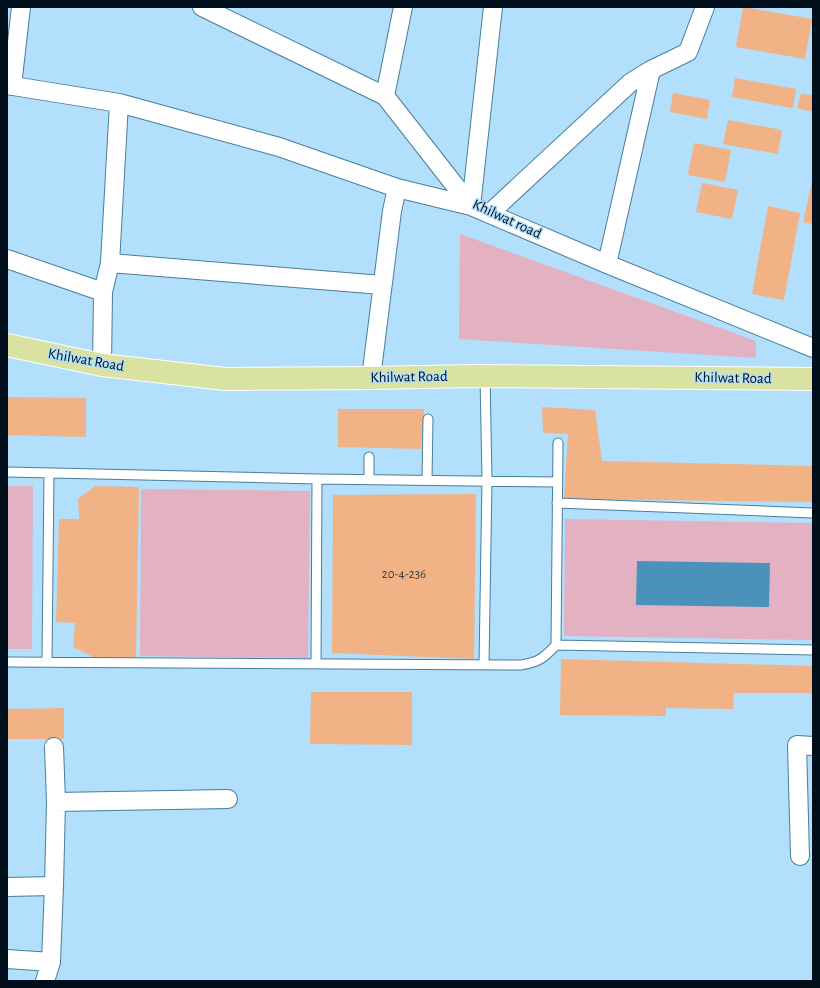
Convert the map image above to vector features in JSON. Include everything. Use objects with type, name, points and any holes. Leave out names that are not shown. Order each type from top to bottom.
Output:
[{"type":"main road","name":"Khilwat Road","points":[[7,345],[102,365],[225,379],[486,376],[813,379]]},
{"type":"street","points":[[21,7],[9,85],[120,103],[279,147],[397,188],[471,206],[493,7]]},
{"type":"street","name":"Khilwat road","points":[[202,7],[385,96],[471,206],[607,264],[813,348]]},
{"type":"street","points":[[385,96],[403,7]]},
{"type":"street","points":[[490,213],[630,83],[651,70],[688,52],[705,7]]},
{"type":"street","points":[[607,264],[651,70]]},
{"type":"street","points":[[102,365],[102,292],[110,263],[120,103]]},
{"type":"street","points":[[371,378],[392,211],[397,188]]},
{"type":"street","points":[[7,259],[102,292]]},
{"type":"street","points":[[110,263],[382,285]]},
{"type":"street","points":[[800,856],[797,745],[813,746]]},
{"type":"street","points":[[45,981],[51,962],[54,886],[56,802],[54,747]]},
{"type":"street","points":[[56,802],[228,799]]},
{"type":"street","points":[[7,887],[54,886]]},
{"type":"street","points":[[7,959],[51,962]]},
{"type":"lane","points":[[484,665],[486,376]]},
{"type":"lane","points":[[427,480],[428,419]]},
{"type":"lane","points":[[7,662],[484,665],[521,665],[534,663],[547,655],[556,645],[558,443]]},
{"type":"lane","points":[[369,457],[369,479]]},
{"type":"lane","points":[[7,472],[317,479],[557,482]]},
{"type":"lane","points":[[47,662],[49,473]]},
{"type":"lane","points":[[316,664],[317,479]]},
{"type":"lane","points":[[557,503],[813,513]]},
{"type":"lane","points":[[556,645],[813,650]]},
{"type":"shaded area","points":[[460,234],[756,341],[756,358],[459,339]]},
{"type":"shaded area","points":[[7,486],[33,486],[32,649],[7,649]]},
{"type":"shaded area","points":[[141,489],[310,491],[308,658],[140,656]]},
{"type":"shaded area","points":[[565,519],[813,523],[813,640],[564,636]]},
{"type":"water","points":[[637,561],[770,563],[769,607],[636,605]]},
{"type":"building","points":[[743,7],[812,19],[805,59],[736,47]]},
{"type":"building","points":[[735,78],[796,89],[793,108],[732,97]]},
{"type":"building","points":[[673,93],[710,100],[707,119],[670,112]]},
{"type":"building","points":[[801,93],[813,96],[813,112],[797,108]]},
{"type":"building","points":[[728,120],[782,130],[778,154],[723,144]]},
{"type":"building","points":[[694,143],[731,150],[725,182],[688,175]]},
{"type":"building","points":[[813,181],[813,224],[803,222]]},
{"type":"building","points":[[702,183],[738,190],[732,219],[696,212]]},
{"type":"building","points":[[768,206],[800,213],[784,300],[752,294]]},
{"type":"building","points":[[7,397],[86,398],[86,437],[7,435]]},
{"type":"building","points":[[542,407],[595,410],[602,461],[813,466],[813,502],[564,499],[568,434],[543,433]]},
{"type":"building","points":[[338,409],[424,409],[421,449],[338,447]]},
{"type":"building","points":[[95,486],[139,487],[136,659],[97,659],[73,647],[75,623],[56,622],[59,519],[79,519],[78,499]]},
{"type":"building","points":[[476,494],[474,659],[332,653],[333,495]]},
{"type":"building","points":[[561,659],[813,666],[813,693],[734,693],[733,709],[666,708],[666,716],[560,715]]},
{"type":"building","points":[[311,692],[412,692],[412,745],[310,744]]},
{"type":"building","points":[[64,708],[64,739],[7,739],[7,709]]}]
